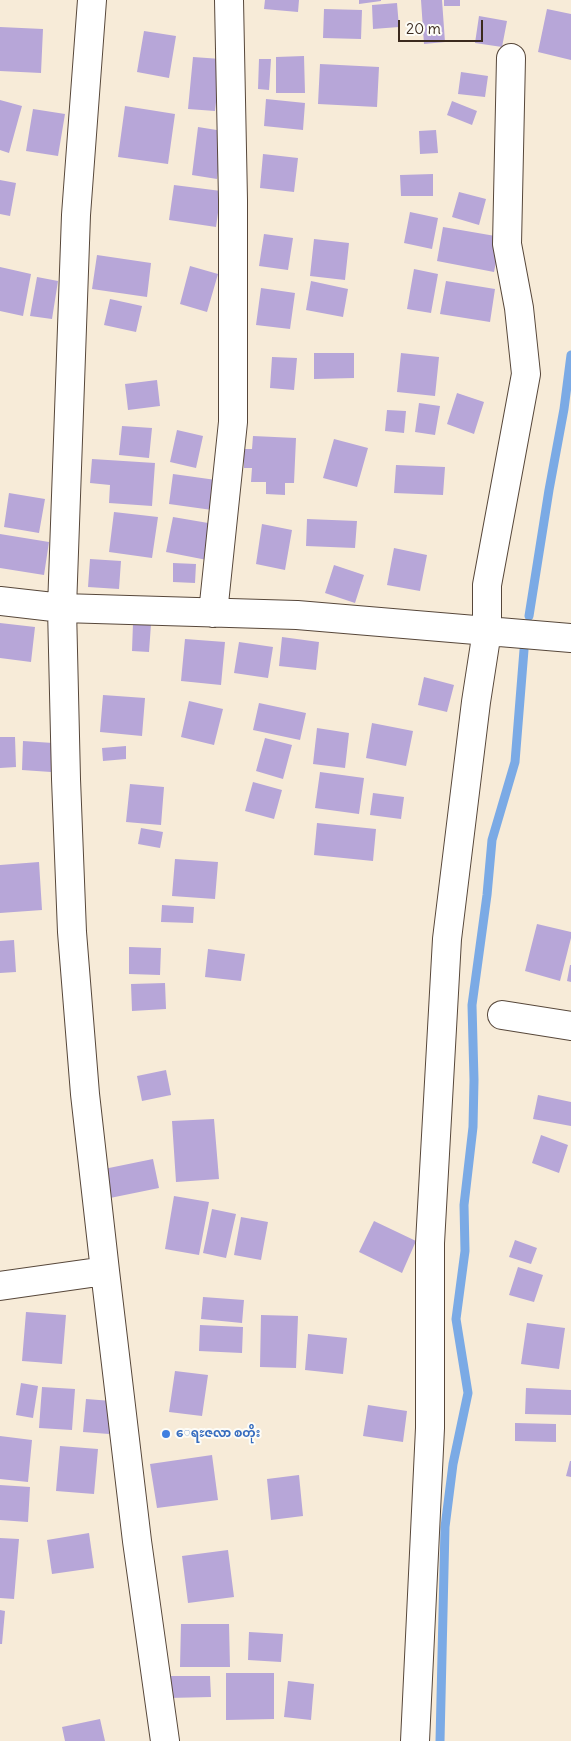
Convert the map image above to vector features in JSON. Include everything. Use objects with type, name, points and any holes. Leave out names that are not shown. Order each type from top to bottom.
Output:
[{"type":"street","points":[[92,0],[76,216],[62,608],[72,932],[85,1094],[105,1271],[137,1541],[165,1741]]},
{"type":"street","points":[[213,613],[233,422],[234,200],[229,0]]},
{"type":"street","points":[[415,1741],[430,1428],[430,1243],[447,939],[476,702],[487,631],[487,585],[526,374],[519,308],[507,244],[511,58]]},
{"type":"street","points":[[0,602],[62,608],[297,615],[571,638]]},
{"type":"street","points":[[502,1015],[571,1026]]},
{"type":"street","points":[[0,1286],[105,1271]]},
{"type":"building","points":[[265,0],[299,0],[298,12],[264,9]]},
{"type":"building","points":[[359,0],[381,0],[381,1],[359,4]]},
{"type":"building","points":[[421,0],[442,0],[445,42],[424,44]]},
{"type":"building","points":[[444,0],[460,0],[460,6],[444,6]]},
{"type":"building","points":[[397,3],[399,27],[373,29],[372,5]]},
{"type":"building","points":[[324,9],[362,10],[361,39],[323,38]]},
{"type":"building","points":[[547,9],[571,14],[571,60],[538,52]]},
{"type":"building","points":[[479,16],[507,21],[502,47],[475,43]]},
{"type":"building","points":[[0,27],[43,29],[41,73],[0,71]]},
{"type":"building","points":[[144,31],[176,36],[169,78],[137,72]]},
{"type":"building","points":[[304,56],[305,93],[276,93],[276,57]]},
{"type":"building","points":[[193,57],[221,59],[215,111],[188,109]]},
{"type":"building","points":[[259,59],[271,59],[269,90],[258,89]]},
{"type":"building","points":[[320,64],[379,67],[377,107],[318,104]]},
{"type":"building","points":[[461,72],[488,76],[485,97],[458,94]]},
{"type":"building","points":[[266,99],[305,103],[303,130],[264,126]]},
{"type":"building","points":[[0,100],[22,106],[9,153],[0,150]]},
{"type":"building","points":[[452,101],[477,111],[472,125],[447,115]]},
{"type":"building","points":[[125,106],[175,114],[168,164],[118,157]]},
{"type":"building","points":[[33,109],[65,114],[58,156],[26,151]]},
{"type":"building","points":[[198,127],[223,131],[217,179],[192,175]]},
{"type":"building","points":[[436,130],[438,153],[420,154],[419,131]]},
{"type":"building","points":[[263,154],[298,158],[294,192],[260,188]]},
{"type":"building","points":[[433,174],[433,196],[401,196],[400,175]]},
{"type":"building","points":[[0,180],[16,183],[10,216],[0,214]]},
{"type":"building","points":[[174,185],[221,191],[216,227],[169,220]]},
{"type":"building","points":[[459,192],[486,199],[479,225],[452,217]]},
{"type":"building","points":[[410,212],[438,218],[432,249],[404,243]]},
{"type":"building","points":[[443,227],[501,237],[494,272],[437,261]]},
{"type":"building","points":[[264,234],[293,238],[288,270],[259,266]]},
{"type":"building","points":[[314,239],[349,243],[345,280],[310,276]]},
{"type":"building","points":[[97,255],[151,263],[147,297],[92,289]]},
{"type":"building","points":[[190,266],[218,274],[207,312],[180,304]]},
{"type":"building","points":[[0,267],[31,274],[23,316],[0,311]]},
{"type":"building","points":[[414,269],[438,274],[431,313],[407,309]]},
{"type":"building","points":[[37,277],[58,281],[52,319],[30,316]]},
{"type":"building","points":[[311,281],[348,289],[343,317],[306,310]]},
{"type":"building","points":[[446,281],[495,289],[490,322],[440,314]]},
{"type":"building","points":[[261,288],[295,293],[290,329],[256,325]]},
{"type":"building","points":[[110,299],[142,306],[136,332],[104,325]]},
{"type":"building","points":[[314,353],[354,353],[354,378],[314,379]]},
{"type":"building","points":[[401,353],[439,357],[435,396],[397,392]]},
{"type":"building","points":[[272,357],[297,358],[294,390],[270,388]]},
{"type":"building","points":[[157,380],[160,406],[128,410],[125,384]]},
{"type":"building","points":[[457,393],[484,402],[474,434],[447,424]]},
{"type":"building","points":[[419,403],[440,406],[435,435],[415,432]]},
{"type":"building","points":[[387,410],[406,411],[404,433],[385,431]]},
{"type":"building","points":[[122,426],[152,428],[149,458],[119,455]]},
{"type":"building","points":[[177,430],[203,436],[196,468],[170,462]]},
{"type":"building","points":[[253,436],[296,438],[294,483],[285,483],[285,495],[266,494],[266,482],[251,482],[252,468],[244,468],[244,449],[252,449]]},
{"type":"building","points":[[334,439],[368,448],[357,487],[323,478]]},
{"type":"building","points":[[92,459],[155,463],[152,506],[109,503],[110,485],[90,483]]},
{"type":"building","points":[[396,465],[445,467],[443,495],[394,493]]},
{"type":"building","points":[[173,474],[216,480],[212,510],[169,504]]},
{"type":"building","points":[[9,493],[45,499],[39,533],[4,527]]},
{"type":"building","points":[[114,512],[158,517],[152,558],[109,552]]},
{"type":"building","points":[[173,517],[214,524],[207,560],[166,552]]},
{"type":"building","points":[[307,519],[357,521],[355,548],[306,546]]},
{"type":"building","points":[[262,524],[292,530],[285,570],[256,564]]},
{"type":"building","points":[[0,534],[49,542],[44,575],[0,568]]},
{"type":"building","points":[[394,548],[427,555],[420,591],[387,585]]},
{"type":"building","points":[[90,559],[121,561],[119,589],[88,587]]},
{"type":"building","points":[[173,563],[196,564],[195,583],[173,582]]},
{"type":"building","points":[[334,565],[364,575],[355,603],[325,593]]},
{"type":"building","points":[[0,623],[35,627],[31,662],[0,658]]},
{"type":"building","points":[[133,623],[151,624],[149,652],[132,651]]},
{"type":"building","points":[[282,637],[319,642],[316,670],[279,666]]},
{"type":"building","points":[[185,639],[225,642],[221,685],[181,681]]},
{"type":"building","points":[[239,642],[273,647],[268,678],[234,673]]},
{"type":"building","points":[[424,677],[454,685],[447,712],[418,705]]},
{"type":"building","points":[[103,695],[145,698],[142,736],[100,732]]},
{"type":"building","points":[[189,701],[223,709],[214,745],[181,737]]},
{"type":"building","points":[[259,703],[306,713],[300,740],[253,730]]},
{"type":"building","points":[[372,723],[413,731],[406,766],[366,758]]},
{"type":"building","points":[[317,728],[349,733],[345,768],[313,764]]},
{"type":"building","points":[[0,737],[15,737],[16,767],[0,768]]},
{"type":"building","points":[[265,738],[292,745],[283,779],[256,771]]},
{"type":"building","points":[[23,741],[53,743],[51,772],[22,770]]},
{"type":"building","points":[[126,746],[126,759],[103,761],[102,748]]},
{"type":"building","points":[[320,772],[364,778],[359,814],[315,808]]},
{"type":"building","points":[[253,782],[282,790],[274,819],[245,811]]},
{"type":"building","points":[[130,784],[164,787],[161,825],[126,822]]},
{"type":"building","points":[[373,793],[404,797],[401,819],[370,815]]},
{"type":"building","points":[[317,823],[376,829],[373,861],[314,855]]},
{"type":"building","points":[[141,828],[163,832],[160,848],[138,844]]},
{"type":"building","points":[[175,859],[218,862],[215,899],[172,896]]},
{"type":"building","points":[[39,862],[42,910],[0,913],[0,865]]},
{"type":"building","points":[[162,905],[194,907],[193,923],[161,922]]},
{"type":"building","points":[[537,924],[571,932],[560,981],[525,971]]},
{"type":"building","points":[[14,940],[16,972],[0,973],[0,941]]},
{"type":"building","points":[[129,947],[161,948],[160,975],[129,974]]},
{"type":"building","points":[[208,949],[245,954],[241,981],[205,977]]},
{"type":"building","points":[[571,965],[571,982],[567,981]]},
{"type":"building","points":[[165,983],[166,1009],[132,1011],[131,984]]},
{"type":"building","points":[[166,1070],[171,1095],[142,1101],[137,1076]]},
{"type":"building","points":[[538,1095],[571,1102],[571,1126],[533,1119]]},
{"type":"building","points":[[214,1119],[219,1179],[176,1182],[172,1121]]},
{"type":"building","points":[[541,1135],[568,1145],[559,1173],[532,1163]]},
{"type":"building","points":[[153,1159],[159,1188],[110,1198],[104,1169]]},
{"type":"building","points":[[174,1196],[209,1202],[199,1255],[165,1249]]},
{"type":"building","points":[[212,1209],[236,1214],[226,1258],[203,1253]]},
{"type":"building","points":[[241,1217],[268,1222],[261,1260],[234,1255]]},
{"type":"building","points":[[374,1221],[416,1241],[402,1273],[359,1252]]},
{"type":"building","points":[[515,1240],[537,1248],[531,1264],[509,1257]]},
{"type":"building","points":[[518,1267],[543,1275],[534,1302],[509,1295]]},
{"type":"building","points":[[203,1297],[244,1300],[242,1323],[201,1319]]},
{"type":"building","points":[[26,1312],[66,1315],[62,1364],[22,1361]]},
{"type":"building","points":[[261,1315],[298,1316],[296,1368],[260,1367]]},
{"type":"building","points":[[527,1323],[565,1328],[559,1369],[521,1364]]},
{"type":"building","points":[[200,1325],[243,1327],[242,1353],[199,1351]]},
{"type":"building","points":[[308,1334],[347,1338],[343,1374],[305,1370]]},
{"type":"building","points":[[175,1371],[208,1375],[202,1416],[169,1412]]},
{"type":"building","points":[[21,1383],[38,1386],[33,1418],[16,1415]]},
{"type":"building","points":[[42,1387],[75,1389],[72,1430],[39,1428]]},
{"type":"building","points":[[526,1388],[571,1390],[571,1415],[525,1414]]},
{"type":"building","points":[[86,1399],[112,1401],[109,1434],[83,1432]]},
{"type":"building","points":[[368,1405],[407,1411],[403,1442],[363,1436]]},
{"type":"building","points":[[515,1423],[556,1424],[556,1442],[515,1441]]},
{"type":"building","points":[[0,1436],[32,1440],[28,1482],[0,1479]]},
{"type":"building","points":[[60,1446],[98,1449],[94,1494],[56,1491]]},
{"type":"building","points":[[212,1455],[218,1500],[157,1508],[150,1464]]},
{"type":"building","points":[[571,1461],[571,1477],[566,1476]]},
{"type":"building","points":[[299,1475],[303,1516],[271,1520],[267,1479]]},
{"type":"building","points":[[0,1485],[30,1487],[28,1522],[0,1520]]},
{"type":"building","points":[[89,1533],[94,1568],[52,1574],[47,1540]]},
{"type":"building","points":[[0,1538],[19,1539],[14,1599],[0,1598]]},
{"type":"building","points":[[228,1550],[234,1597],[188,1603],[182,1556]]},
{"type":"building","points":[[0,1610],[5,1611],[2,1644],[0,1644]]},
{"type":"building","points":[[181,1624],[229,1624],[230,1667],[180,1667]]},
{"type":"building","points":[[249,1632],[283,1634],[281,1662],[248,1660]]},
{"type":"building","points":[[226,1673],[274,1673],[274,1719],[226,1720]]},
{"type":"building","points":[[168,1676],[210,1676],[211,1697],[168,1698]]},
{"type":"building","points":[[288,1681],[314,1684],[311,1720],[284,1717]]},
{"type":"building","points":[[100,1719],[105,1741],[65,1741],[62,1727]]},
{"type":"waterway","points":[[529,616],[564,409],[571,355]]},
{"type":"waterway","points":[[440,1741],[445,1527],[453,1464],[468,1393],[456,1319],[465,1251],[464,1205],[473,1127],[472,1005],[487,895],[492,840],[515,762],[524,650]]},
{"type":"place","name":"ေရႊဇလာ စတိုး","points":[[166,1434]]}]
